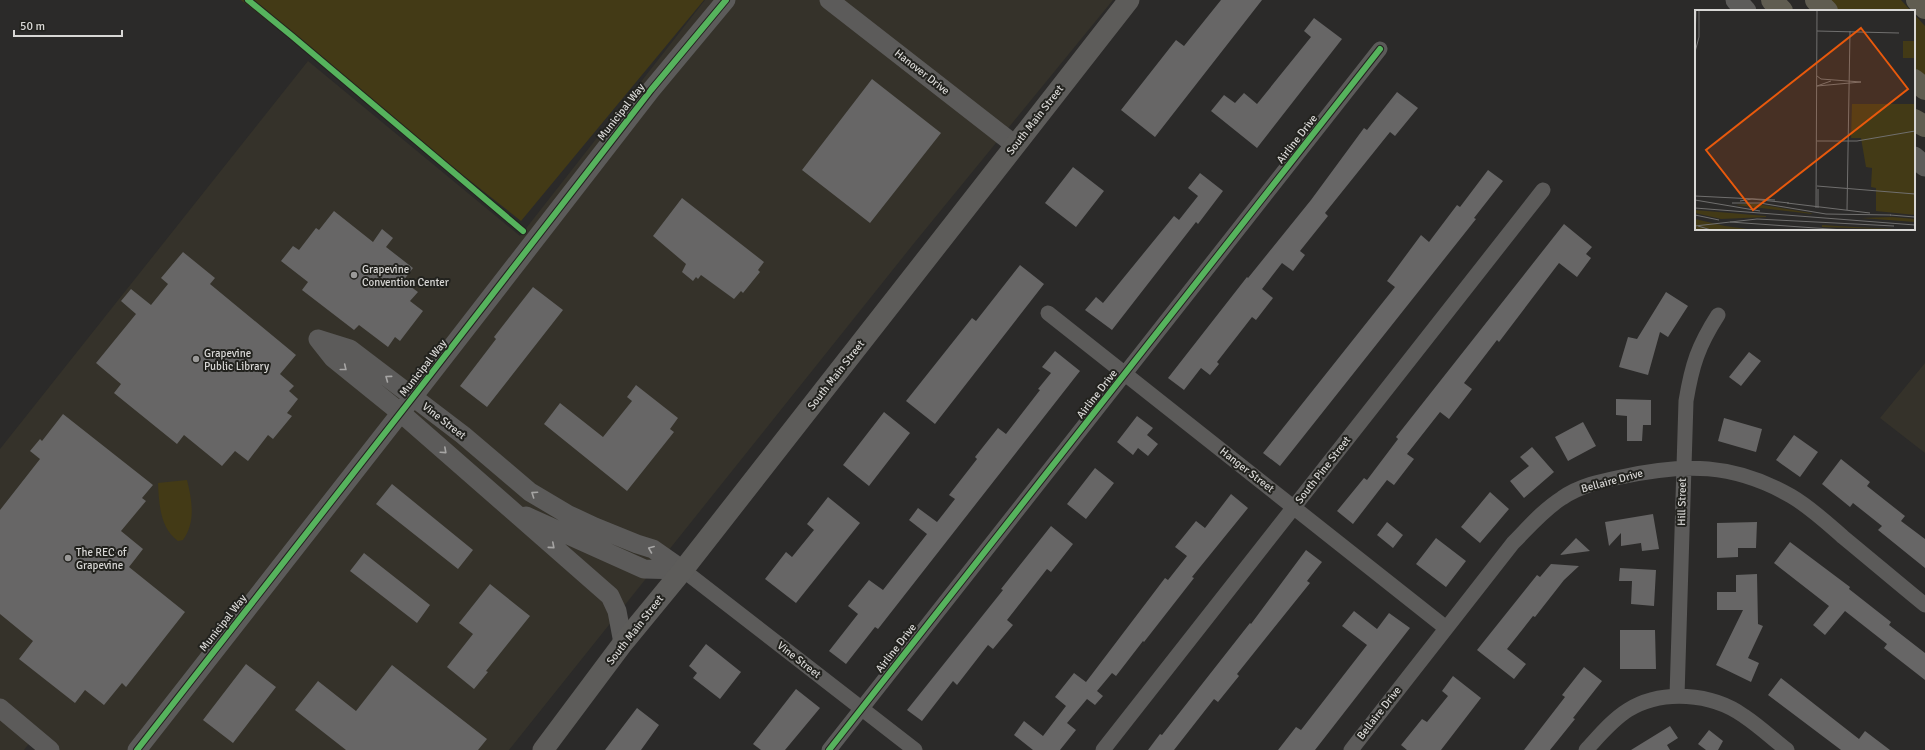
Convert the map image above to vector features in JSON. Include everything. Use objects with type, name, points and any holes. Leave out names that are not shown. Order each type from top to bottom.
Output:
[{"type":"highway","points":[[1772,0],[1781,10]]},
{"type":"highway","points":[[1816,0],[1826,10]]},
{"type":"highway","points":[[1917,0],[1925,8]]},
{"type":"highway","points":[[1915,81],[1925,89]]},
{"type":"highway","points":[[1915,121],[1925,126]]},
{"type":"main road","name":"South Main Street","points":[[543,750],[623,643],[683,570],[1129,0]]},
{"type":"main road","points":[[1736,0],[1745,10]]},
{"type":"main road","points":[[1915,158],[1925,166]]},
{"type":"street","name":"Municipal Way","points":[[137,750],[401,413],[650,90],[726,0]]},
{"type":"street","name":"Hanover Drive","points":[[829,0],[1015,145]]},
{"type":"street","name":"Airline Drive","points":[[829,750],[1380,49]]},
{"type":"street","name":"South Pine Street","points":[[1103,750],[1543,190]]},
{"type":"street","name":"Hanger Street","points":[[1048,313],[1446,628]]},
{"type":"street","name":"Hill Street","points":[[1677,696],[1684,421],[1689,377],[1699,347],[1718,315]]},
{"type":"street","name":"Vine Street","points":[[623,643],[617,611],[610,596],[401,413],[333,358],[318,339],[350,349],[463,435],[530,492],[567,514],[595,527],[653,549],[683,570],[915,750]]},
{"type":"street","name":"Bellaire Drive","points":[[1351,750],[1513,543],[1540,515],[1562,498],[1581,488],[1605,480],[1650,470],[1683,468],[1724,470],[1747,476],[1792,497],[1818,516],[1925,605]]},
{"type":"street","name":"Vine Street","points":[[507,506],[644,569],[683,570]]},
{"type":"street","points":[[1586,750],[1607,728],[1628,711],[1647,700],[1677,696],[1704,699],[1721,703],[1744,715],[1787,750]]},
{"type":"street","points":[[0,708],[50,750]]},
{"type":"shaded area","points":[[241,0],[704,0],[521,221]]},
{"type":"shaded area","points":[[705,0],[1113,0],[915,242],[509,750],[52,750],[34,737],[24,750],[0,750],[0,449],[308,61],[520,236]]},
{"type":"shaded area","points":[[1829,0],[1901,0],[1910,10],[1838,10]]},
{"type":"shaded area","points":[[1915,15],[1925,26],[1925,81],[1915,74]]},
{"type":"shaded area","points":[[1925,363],[1925,453],[1880,418]]},
{"type":"shaded area","points":[[187,480],[192,511],[190,526],[183,540],[178,541],[172,536],[164,522],[160,507],[158,483]]},
{"type":"building","points":[[1221,0],[1262,0],[1155,137],[1121,110],[1176,40],[1184,46]]},
{"type":"building","points":[[1314,18],[1342,39],[1257,148],[1211,111],[1224,95],[1235,103],[1244,93],[1257,104],[1311,37],[1304,31]]},
{"type":"building","points":[[872,79],[941,133],[870,223],[802,170]]},
{"type":"building","points":[[1397,92],[1418,108],[1395,136],[1390,132],[1325,213],[1328,216],[1300,251],[1305,255],[1293,271],[1282,263],[1262,289],[1273,298],[1256,320],[1252,317],[1217,362],[1219,364],[1210,375],[1201,368],[1184,390],[1168,378],[1247,277],[1248,278],[1311,200],[1364,128],[1367,130]]},
{"type":"building","points":[[1073,167],[1104,191],[1076,227],[1045,203]]},
{"type":"building","points":[[1488,170],[1503,181],[1474,218],[1476,219],[1280,466],[1263,453],[1395,287],[1387,281],[1421,235],[1429,242],[1457,205],[1460,207]]},
{"type":"building","points":[[1200,173],[1223,191],[1198,224],[1196,222],[1112,330],[1085,310],[1096,297],[1103,303],[1174,216],[1179,220],[1198,196],[1188,188]]},
{"type":"building","points":[[682,198],[764,262],[758,270],[760,272],[743,293],[741,291],[734,299],[701,275],[698,279],[696,277],[693,281],[682,272],[686,264],[653,236]]},
{"type":"building","name":"Grapevine Convention Center","points":[[334,211],[373,242],[382,229],[393,238],[386,247],[413,268],[403,281],[418,292],[410,301],[423,311],[400,341],[395,337],[388,347],[359,325],[354,330],[302,290],[308,282],[281,261],[293,246],[299,250],[316,228],[319,230]]},
{"type":"building","points":[[1564,224],[1592,247],[1586,254],[1591,258],[1577,277],[1559,263],[1499,342],[1497,340],[1464,383],[1472,389],[1449,419],[1440,412],[1407,454],[1414,459],[1394,485],[1387,480],[1353,524],[1337,511],[1364,478],[1367,480],[1398,439],[1396,437]]},
{"type":"building","name":"Grapevine Public Library","points":[[183,252],[215,278],[210,284],[296,355],[280,374],[294,386],[289,391],[298,399],[287,413],[292,416],[273,439],[268,435],[248,461],[235,451],[222,466],[184,435],[177,444],[114,393],[121,384],[96,363],[136,314],[121,301],[131,289],[151,305],[168,284],[161,278]]},
{"type":"building","points":[[1020,265],[1044,284],[935,424],[906,401],[972,318],[976,321]]},
{"type":"building","points":[[533,287],[563,310],[487,407],[460,386],[496,339],[494,337]]},
{"type":"building","points":[[1666,292],[1688,306],[1668,337],[1660,332],[1648,375],[1619,367],[1628,337],[1637,339]]},
{"type":"building","points":[[1055,351],[1080,371],[878,629],[875,627],[846,664],[829,651],[858,614],[848,606],[869,580],[883,590],[927,534],[909,520],[918,508],[937,522],[955,499],[949,495],[977,459],[975,457],[998,428],[1006,434],[1040,390],[1038,389],[1051,373],[1042,367]]},
{"type":"building","points":[[1749,352],[1761,361],[1741,386],[1729,377]]},
{"type":"building","points":[[636,385],[678,418],[670,429],[674,432],[627,491],[544,424],[560,403],[603,437],[632,401],[627,397]]},
{"type":"building","points":[[1616,399],[1651,400],[1651,425],[1643,425],[1642,441],[1627,441],[1627,416],[1616,415]]},
{"type":"building","points":[[884,412],[910,433],[869,486],[843,465]]},
{"type":"building","name":"The REC of Grapevine","points":[[63,414],[153,485],[142,498],[146,501],[121,531],[143,549],[129,567],[185,612],[126,687],[122,683],[104,705],[85,690],[75,703],[19,659],[33,641],[0,614],[0,510],[40,459],[30,451],[40,439],[42,441]]},
{"type":"building","points":[[1137,416],[1153,428],[1147,435],[1158,444],[1148,456],[1138,448],[1133,455],[1117,442]]},
{"type":"building","points":[[1724,418],[1762,429],[1756,452],[1718,441]]},
{"type":"building","points":[[1583,422],[1596,446],[1568,461],[1555,437]]},
{"type":"building","points":[[1794,435],[1818,452],[1800,477],[1776,460]]},
{"type":"building","points":[[1532,447],[1554,472],[1524,498],[1510,481],[1529,466],[1520,457]]},
{"type":"building","points":[[1841,459],[1870,482],[1867,486],[1905,516],[1901,521],[1925,539],[1925,568],[1878,530],[1882,526],[1853,503],[1850,507],[1822,484]]},
{"type":"building","points":[[1095,468],[1114,483],[1086,519],[1067,504]]},
{"type":"building","points":[[392,484],[473,550],[458,569],[376,504]]},
{"type":"building","points":[[1490,492],[1509,509],[1480,543],[1461,527]]},
{"type":"building","points":[[1231,494],[1248,508],[1192,577],[1194,578],[1116,676],[1112,673],[1097,691],[1103,696],[1095,705],[1087,699],[1067,723],[1076,730],[1060,750],[1033,750],[1014,735],[1024,721],[1043,736],[1066,706],[1055,697],[1074,673],[1086,682],[1165,578],[1168,580],[1187,556],[1175,547],[1196,521],[1205,528]]},
{"type":"building","points":[[828,497],[860,523],[796,603],[765,579],[786,552],[792,557],[814,530],[807,524]]},
{"type":"building","points":[[1653,514],[1659,549],[1642,551],[1641,543],[1621,546],[1621,533],[1609,546],[1605,522]]},
{"type":"building","points":[[1387,522],[1403,535],[1393,548],[1377,535]]},
{"type":"building","points":[[1757,522],[1756,548],[1738,548],[1738,557],[1717,558],[1717,523]]},
{"type":"building","points":[[1051,526],[1073,544],[1051,572],[1047,569],[1007,620],[1013,625],[993,649],[988,645],[957,685],[953,681],[922,721],[907,710],[1003,590],[1001,589]]},
{"type":"building","points":[[1436,538],[1466,561],[1446,587],[1416,564]]},
{"type":"building","points":[[1576,538],[1590,551],[1560,555]]},
{"type":"building","points":[[1790,542],[1850,587],[1849,589],[1891,622],[1889,625],[1925,653],[1925,680],[1884,648],[1887,644],[1845,611],[1825,635],[1813,625],[1829,606],[1774,563]]},
{"type":"building","points":[[1306,550],[1322,562],[1307,581],[1310,583],[1237,674],[1239,676],[1218,702],[1214,699],[1174,750],[1148,750],[1160,734],[1162,735],[1250,623],[1251,624]]},
{"type":"building","points":[[364,553],[430,605],[417,623],[350,571]]},
{"type":"building","points":[[1551,564],[1579,566],[1564,580],[1535,617],[1533,616],[1507,649],[1526,664],[1514,679],[1477,650],[1537,575],[1540,577]]},
{"type":"building","points":[[1620,568],[1656,570],[1654,606],[1631,604],[1632,581],[1619,581]]},
{"type":"building","points":[[1757,574],[1758,624],[1763,626],[1748,658],[1759,663],[1751,682],[1716,665],[1743,610],[1717,610],[1717,592],[1736,592],[1736,575]]},
{"type":"building","points":[[490,584],[530,616],[486,671],[488,672],[474,689],[447,667],[473,634],[459,623]]},
{"type":"building","points":[[1354,611],[1377,629],[1389,613],[1410,628],[1315,750],[1278,750],[1296,727],[1301,730],[1367,645],[1342,626]]},
{"type":"building","points":[[1620,630],[1655,630],[1656,669],[1620,669]]},
{"type":"building","points":[[706,644],[741,672],[720,699],[693,678],[697,673],[689,666]]},
{"type":"building","points":[[246,664],[276,687],[233,743],[203,720]]},
{"type":"building","points":[[392,665],[487,739],[478,750],[346,750],[295,710],[318,681],[356,711]]},
{"type":"building","points":[[1584,667],[1602,681],[1573,718],[1575,719],[1550,750],[1524,750],[1565,697],[1562,695]]},
{"type":"building","points":[[1453,676],[1481,698],[1441,750],[1407,750],[1401,745],[1422,719],[1427,722],[1448,696],[1442,691]]},
{"type":"building","points":[[1781,678],[1859,739],[1865,731],[1890,750],[1841,750],[1768,695]]},
{"type":"building","points":[[796,689],[820,708],[785,750],[761,750],[753,744]]},
{"type":"building","points":[[637,708],[659,725],[641,750],[605,750]]},
{"type":"building","points":[[1670,726],[1678,738],[1667,745],[1670,750],[1631,750]]},
{"type":"building","points":[[1709,730],[1723,741],[1718,750],[1706,750],[1698,744]]},
{"type":"cycle path","points":[[248,0],[523,231]]},
{"type":"cycle path","points":[[137,750],[651,90],[726,0]]},
{"type":"cycle path","points":[[829,750],[1380,49]]},
{"type":"place","name":"Grapevine Convention Center","points":[[354,275]]},
{"type":"place","name":"Grapevine Public Library","points":[[196,359]]},
{"type":"place","name":"The REC of Grapevine","points":[[68,558]]}]
